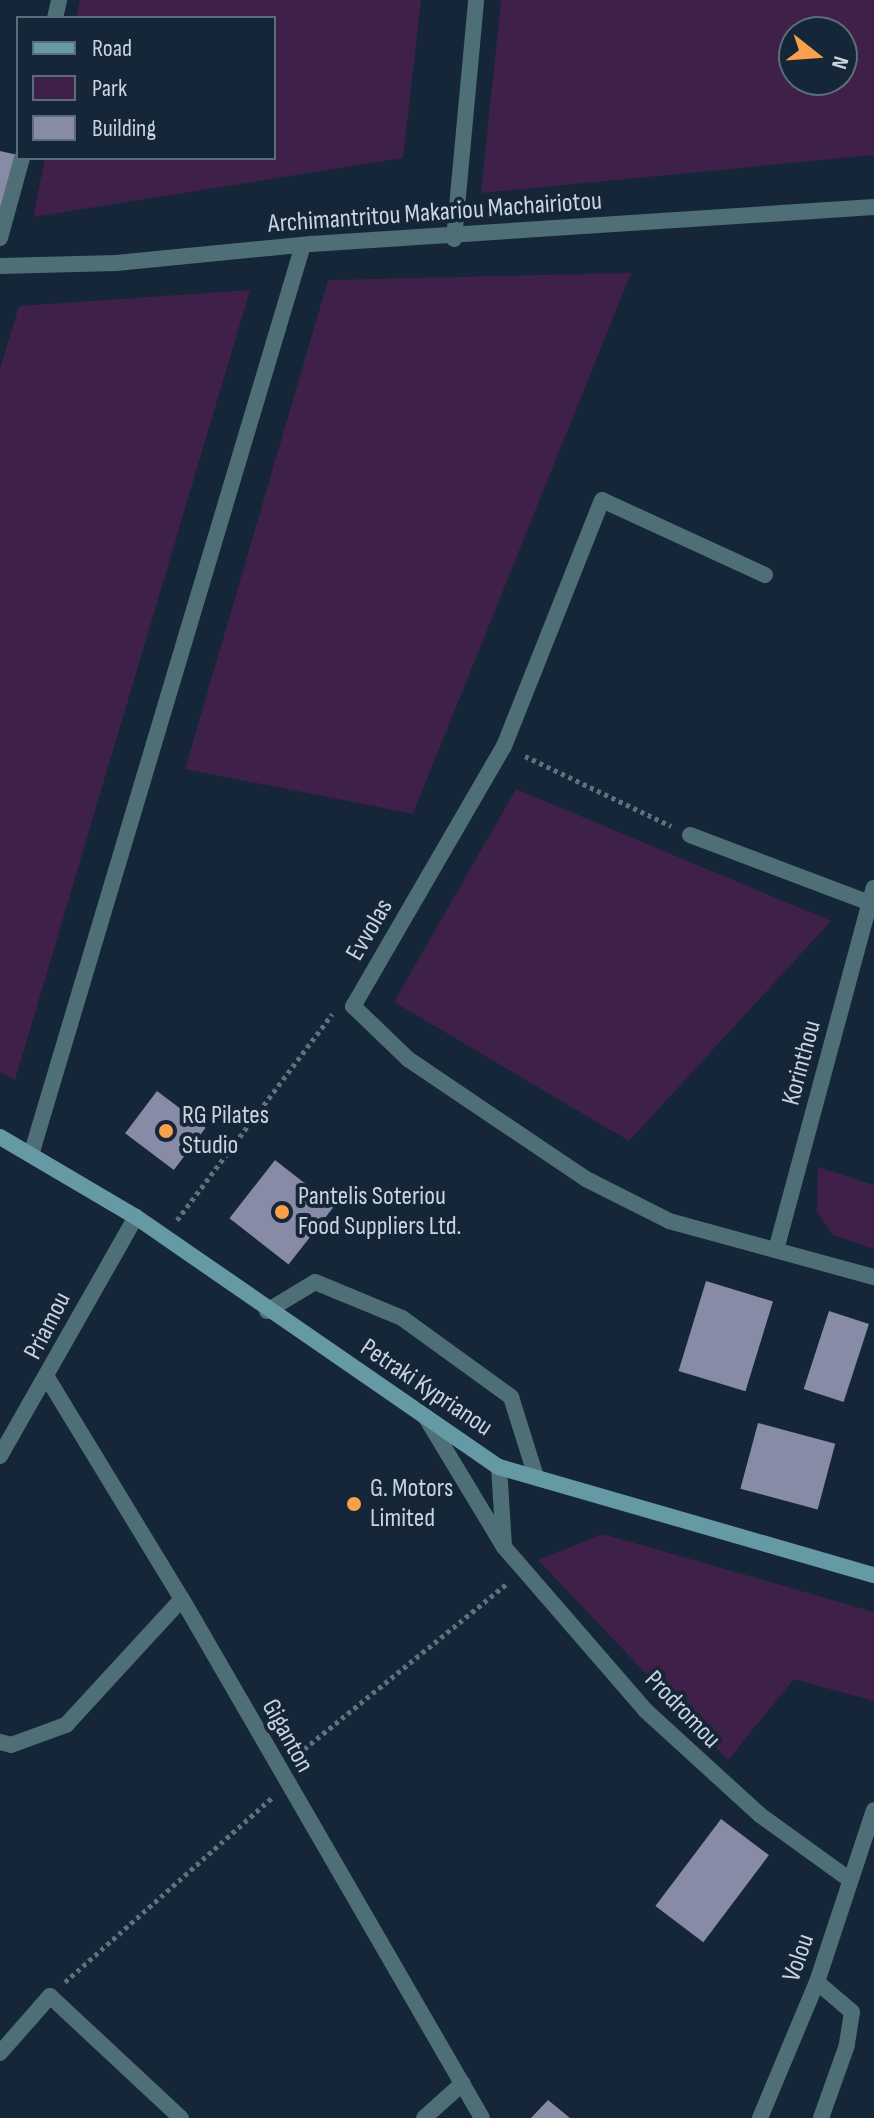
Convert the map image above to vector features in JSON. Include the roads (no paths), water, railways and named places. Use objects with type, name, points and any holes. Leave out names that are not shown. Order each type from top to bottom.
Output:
[{"type":"main road","name":"Petraki Kyprianou","points":[[0,1137],[165,1236],[267,1311],[499,1467],[874,1575]]},
{"type":"street","points":[[454,239],[476,0]]},
{"type":"street","points":[[0,238],[21,160]]},
{"type":"street","name":"Archimantritou Makariou Machairiotou","points":[[0,266],[116,263],[303,245],[454,239],[874,207]]},
{"type":"street","points":[[31,1155],[303,245]]},
{"type":"street","name":"EvvoIas","points":[[765,575],[602,500],[504,746],[353,1006],[408,1059],[586,1179],[669,1221],[776,1250]]},
{"type":"street","points":[[690,835],[872,896]]},
{"type":"street","name":"Korinthou","points":[[776,1250],[872,896]]},
{"type":"street","name":"Priamou","points":[[0,1456],[5,1438],[48,1379],[136,1217]]},
{"type":"street","points":[[776,1250],[874,1277]]},
{"type":"street","points":[[267,1311],[315,1282],[402,1318],[511,1397],[536,1477]]},
{"type":"street","name":"Giganton","points":[[48,1379],[182,1599],[278,1770],[482,2118]]},
{"type":"street","name":"Prodromou","points":[[424,1415],[504,1547],[645,1710],[708,1771],[850,1880]]},
{"type":"street","points":[[499,1467],[504,1547]]},
{"type":"street","points":[[0,1742],[11,1745],[66,1725],[182,1599]]},
{"type":"street","name":"Volou","points":[[760,2118],[817,1982],[874,1810]]},
{"type":"street","points":[[817,1982],[852,2012],[847,2045],[821,2118]]},
{"type":"street","points":[[0,2053],[50,1996],[181,2118]]},
{"type":"street","points":[[424,2118],[463,2083]]},
{"type":"place","name":"RG Pilates Studio","points":[[166,1131]]},
{"type":"place","name":"Pantelis Soteriou Food Suppliers Ltd.","points":[[282,1212]]},
{"type":"place","name":"G. Motors Limited","points":[[354,1504]]}]
